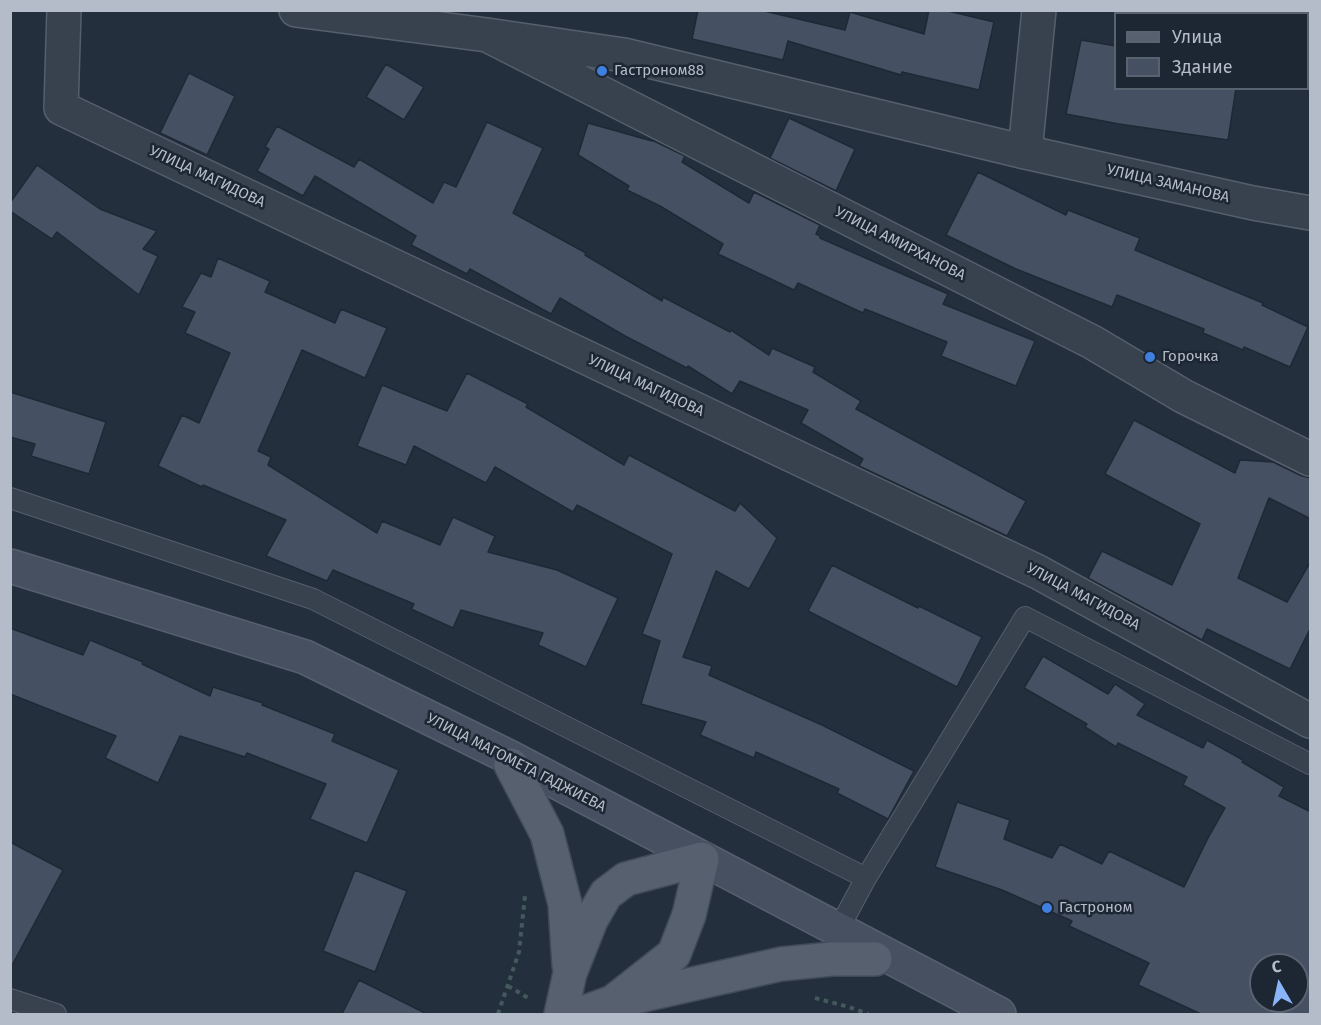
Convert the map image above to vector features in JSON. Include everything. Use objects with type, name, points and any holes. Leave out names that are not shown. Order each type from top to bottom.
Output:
[{"type":"main road","name":"УЛИЦА МАГОМЕТА ГАДЖИЕВА","points":[[10,566],[305,657],[511,758],[874,959],[987,1014]]},
{"type":"main road","name":"УЛИЦА МАГОМЕТА ГАДЖИЕВА","points":[[10,574],[302,664],[511,765],[999,1014]]},
{"type":"main road","points":[[511,765],[547,834],[565,904],[570,973]]},
{"type":"main road","points":[[561,1014],[570,973],[591,920],[606,894],[626,879],[698,862],[689,915],[674,954],[613,1002]]},
{"type":"main road","points":[[580,1014],[613,1002],[781,964],[832,959],[874,959]]},
{"type":"street","name":"УЛИЦА МАГИДОВА","points":[[64,10],[61,108],[1038,572],[1311,721]]},
{"type":"street","points":[[296,10],[491,22]]},
{"type":"street","points":[[1025,153],[1039,10]]},
{"type":"street","name":"УЛИЦА ЗАМАНОВА","points":[[491,22],[1025,153],[1253,203],[1311,213]]},
{"type":"street","name":"УЛИЦА АМИРХАНОВА","points":[[491,22],[1092,342],[1183,396],[1311,459]]},
{"type":"lane","points":[[10,498],[313,599],[866,878]]},
{"type":"lane","points":[[838,930],[866,878],[1025,617],[1311,764]]},
{"type":"lane","points":[[10,999],[56,1014]]},
{"type":"path","points":[[498,1014],[519,952],[526,886]]},
{"type":"path","points":[[812,997],[868,1014]]},
{"type":"building","points":[[698,10],[760,10],[845,30],[850,12],[924,34],[929,10],[944,10],[994,22],[979,90],[902,72],[901,75],[788,41],[783,60],[692,39]]},
{"type":"building","points":[[1081,40],[1114,46],[1114,90],[1236,90],[1228,140],[1066,114]]},
{"type":"building","points":[[386,64],[424,87],[404,120],[366,97]]},
{"type":"building","points":[[189,73],[235,96],[207,155],[160,133]]},
{"type":"building","points":[[789,118],[855,149],[836,191],[770,158]]},
{"type":"building","points":[[487,122],[543,148],[513,213],[586,253],[585,255],[662,301],[663,297],[730,332],[731,330],[769,355],[772,348],[815,367],[813,372],[861,401],[856,409],[1026,501],[1007,536],[859,466],[863,459],[801,423],[808,410],[740,381],[732,394],[688,366],[687,368],[625,336],[560,298],[551,314],[470,269],[467,274],[411,245],[416,236],[315,176],[303,196],[257,171],[269,149],[265,147],[277,126],[354,167],[359,159],[433,203],[444,182],[456,187]]},
{"type":"building","points":[[588,123],[652,140],[685,156],[682,162],[749,203],[754,192],[820,225],[816,234],[820,238],[948,294],[943,304],[1035,341],[1016,386],[941,356],[947,342],[865,309],[863,313],[798,283],[794,290],[718,254],[723,244],[660,206],[627,190],[629,186],[578,155]]},
{"type":"building","points":[[37,165],[100,209],[157,231],[143,249],[158,256],[139,295],[57,232],[52,239],[10,211],[10,203]]},
{"type":"building","points":[[978,172],[1066,215],[1068,210],[1140,238],[1135,250],[1263,303],[1262,305],[1308,327],[1290,367],[1244,347],[1243,350],[1203,333],[1204,329],[1117,295],[1112,307],[1016,269],[946,235]]},
{"type":"building","points":[[218,258],[270,281],[265,292],[335,323],[341,309],[387,328],[365,378],[302,350],[258,451],[271,457],[268,465],[377,533],[382,521],[440,545],[453,517],[495,536],[488,552],[557,570],[618,598],[586,667],[538,645],[543,633],[461,610],[453,628],[411,609],[414,604],[333,570],[327,581],[266,556],[286,520],[203,485],[202,487],[158,466],[182,415],[199,423],[230,353],[185,333],[195,312],[182,307],[201,273],[211,277]]},
{"type":"building","points":[[467,373],[528,404],[526,407],[624,465],[629,455],[735,511],[740,503],[777,538],[749,589],[716,571],[683,657],[712,666],[709,675],[822,725],[914,771],[888,819],[837,793],[839,789],[756,752],[754,758],[700,735],[706,722],[641,704],[660,641],[642,634],[672,554],[577,505],[573,512],[495,467],[486,483],[414,446],[406,465],[357,446],[382,385],[447,411]]},
{"type":"building","points":[[10,392],[106,422],[89,474],[31,456],[35,444],[10,437]]},
{"type":"building","points":[[1134,420],[1235,473],[1240,460],[1273,462],[1311,478],[1311,519],[1269,498],[1238,578],[1287,602],[1311,561],[1311,627],[1290,669],[1207,629],[1202,640],[1088,578],[1102,551],[1172,585],[1200,524],[1105,474]]},
{"type":"building","points":[[832,565],[982,637],[957,687],[808,611]]},
{"type":"building","points":[[10,628],[83,655],[90,640],[143,662],[142,664],[210,696],[213,687],[263,703],[262,705],[335,734],[332,741],[399,770],[367,843],[310,819],[326,784],[247,753],[245,757],[180,736],[158,783],[105,758],[116,736],[10,694]]},
{"type":"building","points":[[1043,656],[1108,694],[1115,684],[1145,704],[1137,715],[1203,748],[1207,740],[1243,760],[1242,762],[1284,787],[1279,796],[1311,812],[1311,1014],[1201,1014],[1138,985],[1149,963],[1069,926],[1072,921],[1002,890],[935,867],[957,802],[1010,820],[1004,839],[1052,858],[1060,844],[1102,864],[1109,851],[1184,887],[1225,808],[1183,785],[1187,777],[1118,743],[1116,747],[1085,727],[1087,724],[1024,688]]},
{"type":"building","points":[[10,842],[63,870],[10,969]]},
{"type":"building","points":[[355,870],[407,891],[375,972],[323,951]]},
{"type":"building","points":[[359,980],[427,1014],[342,1014]]},
{"type":"place","name":"Гастроном88","points":[[602,71]]},
{"type":"place","name":"Горочка","points":[[1150,357]]},
{"type":"place","name":"Гастроном","points":[[1047,908]]}]
